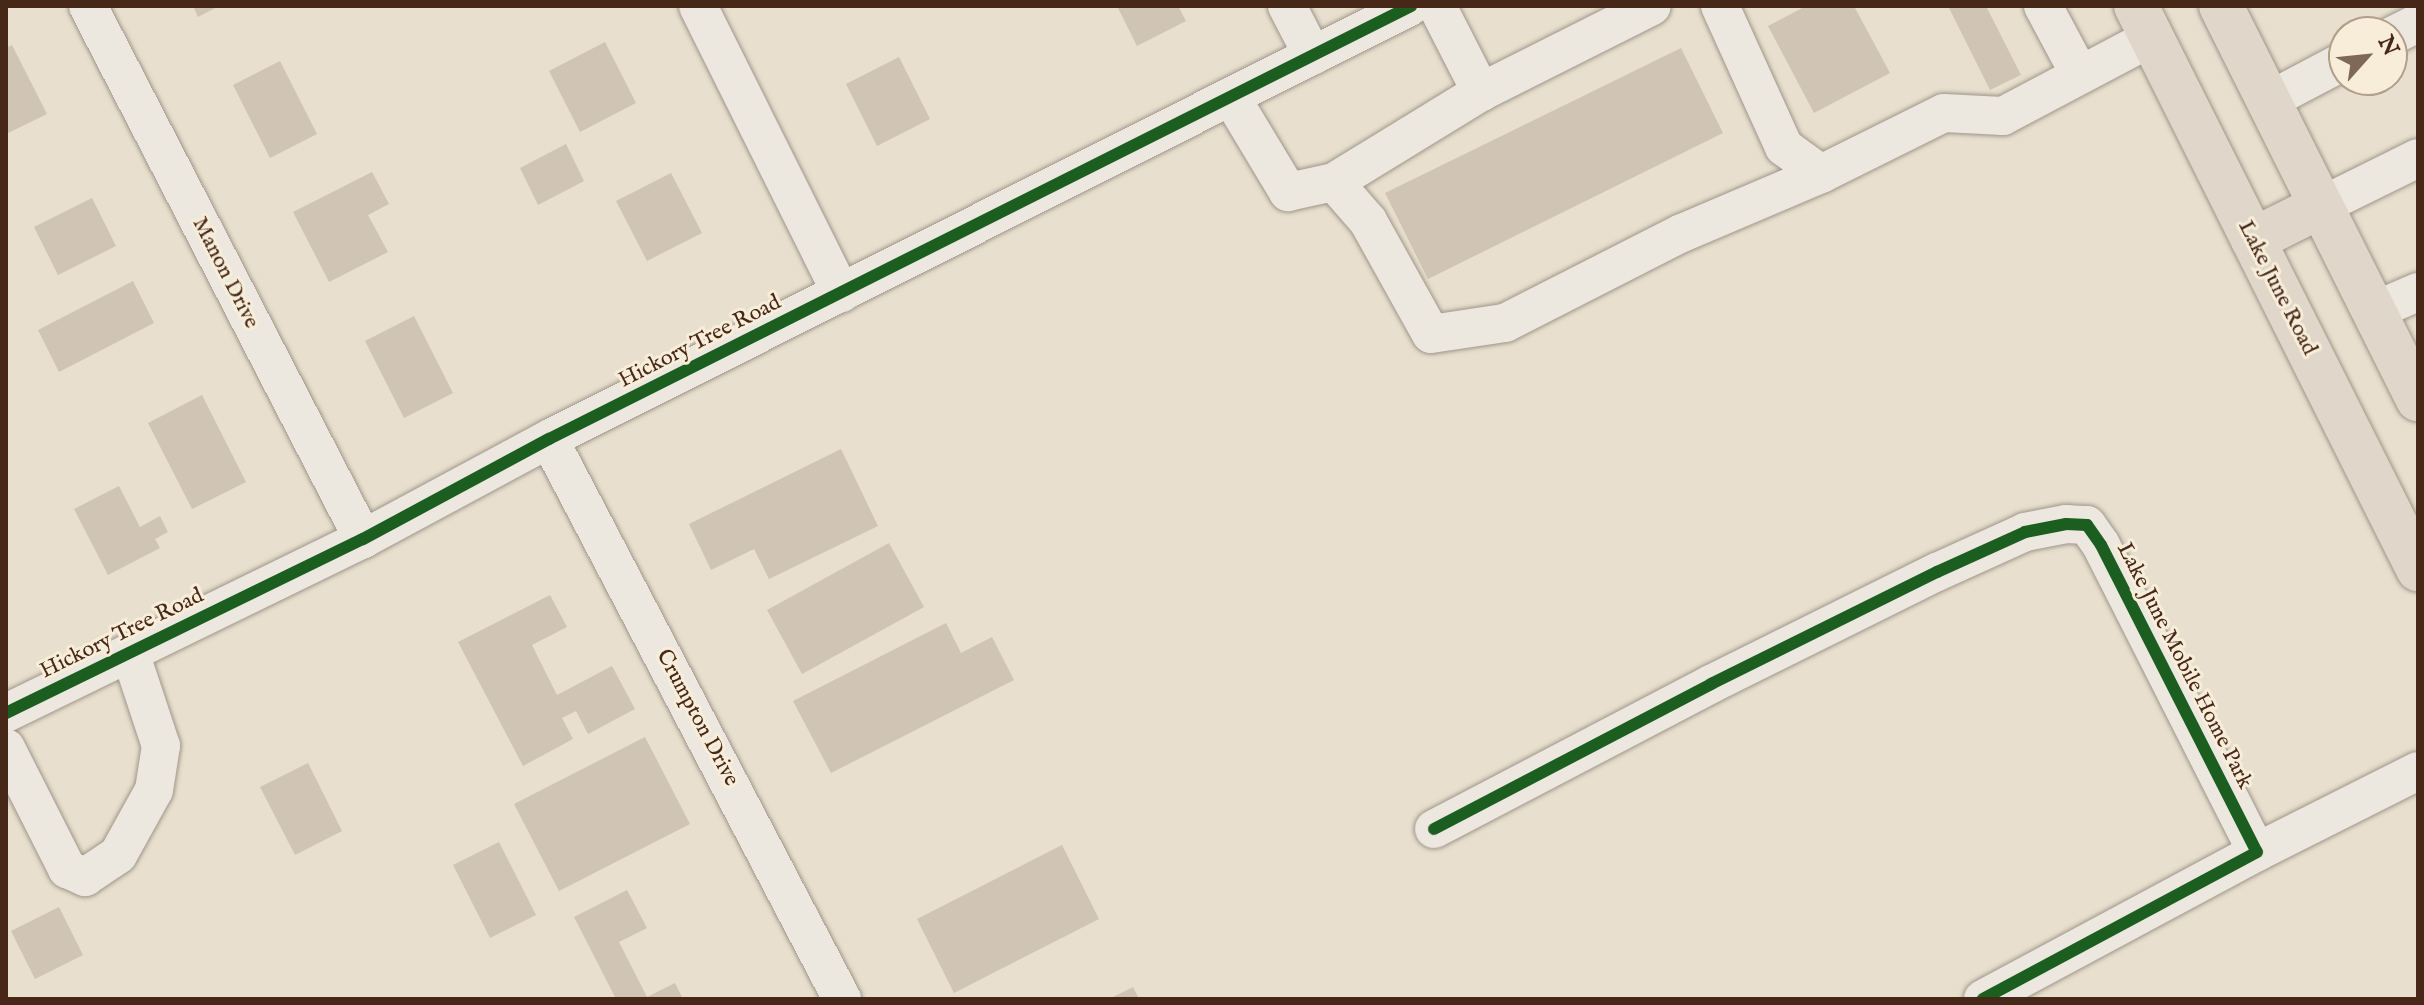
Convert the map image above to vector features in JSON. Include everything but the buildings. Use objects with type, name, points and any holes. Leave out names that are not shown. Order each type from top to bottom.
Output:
[{"type":"main road","points":[[2221,6],[2418,399]]},
{"type":"main road","name":"Lake June Road","points":[[2144,21],[2418,569]]},
{"type":"main road","points":[[2253,240],[2321,206]]},
{"type":"street","name":"Manon Drive","points":[[88,6],[363,539]]},
{"type":"street","points":[[698,6],[841,293]]},
{"type":"street","points":[[1287,6],[1313,56]]},
{"type":"street","name":"Hickory Tree Road","points":[[6,713],[363,539],[549,439],[1411,6]]},
{"type":"street","points":[[1437,6],[1481,92]]},
{"type":"street","points":[[1231,97],[1288,192],[1334,182],[1481,92],[1652,6]]},
{"type":"street","points":[[1720,6],[1784,147],[1821,174]]},
{"type":"street","points":[[2043,6],[2080,75]]},
{"type":"street","points":[[1334,182],[1368,221],[1431,334],[1505,323],[1682,233],[1821,174],[1944,113],[2003,116],[2080,75],[2144,21]]},
{"type":"street","points":[[2268,101],[2328,69]]},
{"type":"street","points":[[2321,206],[2418,158]]},
{"type":"street","points":[[2374,311],[2418,292]]},
{"type":"street","name":"Crumpton Drive","points":[[549,439],[842,999]]},
{"type":"street","name":"Lake June Mobile Home Park","points":[[1434,829],[1711,684],[1937,572],[2025,532],[2066,524],[2087,525],[2101,545],[2257,852]]},
{"type":"street","points":[[6,748],[67,869],[85,877],[118,855],[154,790],[161,746],[130,652]]},
{"type":"street","points":[[1983,999],[2257,852],[2418,771]]},
{"type":"cycle path","points":[[6,713],[363,539],[549,439],[1411,6]]},
{"type":"cycle path","points":[[1434,829],[1711,684],[1937,572],[2025,532],[2066,524],[2087,525],[2101,545],[2257,852],[1983,999]]}]
